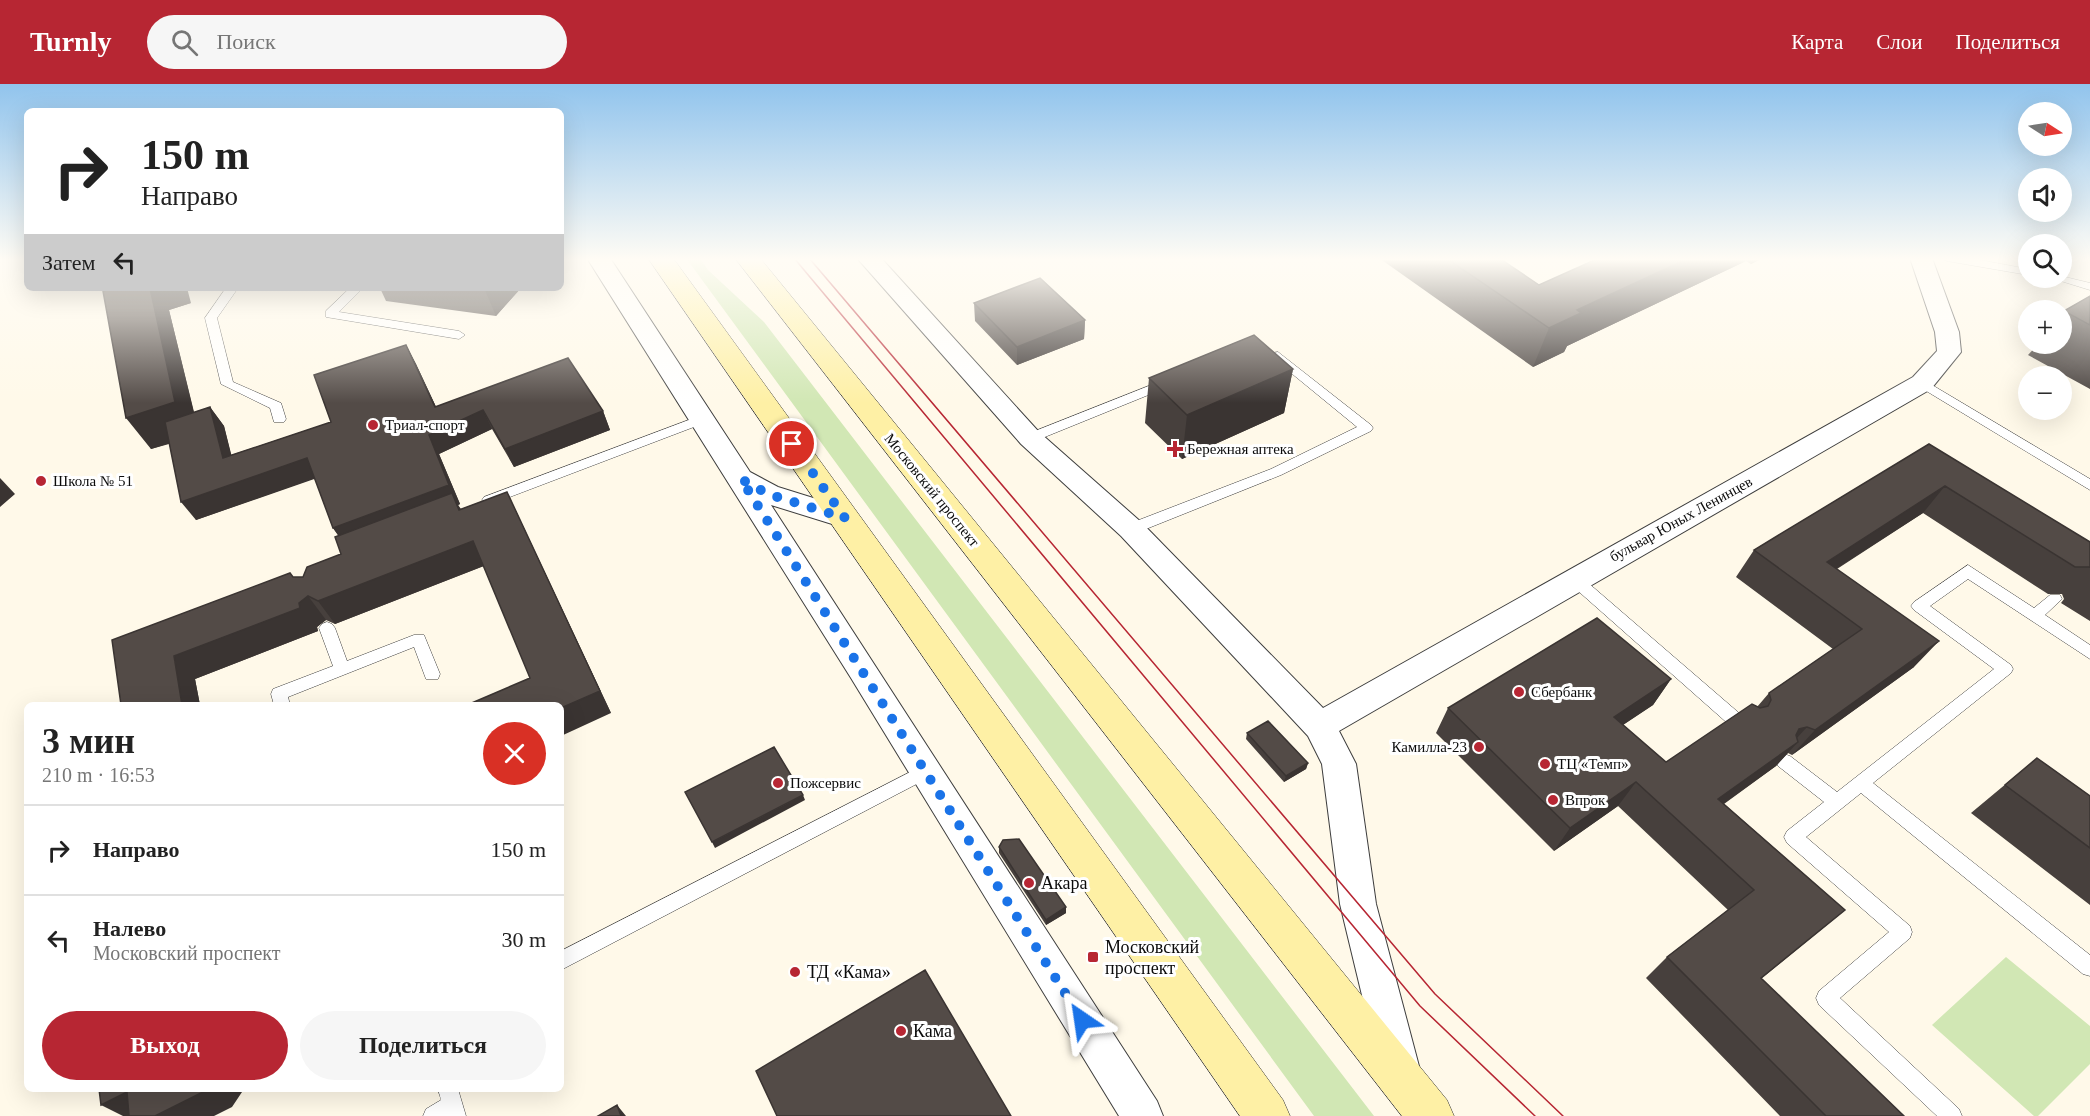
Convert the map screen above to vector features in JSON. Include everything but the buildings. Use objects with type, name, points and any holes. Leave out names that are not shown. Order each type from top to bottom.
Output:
[{"type":"main road","points":[[694,306],[1267,1116]]},
{"type":"main road","name":"Московский проспект","points":[[785,306],[1431,1116]]},
{"type":"street","points":[[636,306],[702,419],[1142,1116]]},
{"type":"street","points":[[911,306],[1030,438],[1131,529],[1320,726],[1340,764],[1358,904],[1402,1079]]},
{"type":"street","name":"бульвар Юных Ленинцев","points":[[1320,726],[1574,579],[1922,383],[1949,352],[1947,332],[1938,306]]},
{"type":"street","points":[[741,479],[768,494],[845,518]]},
{"type":"lane","points":[[219,306],[211,318],[227,384],[276,406],[279,419]]},
{"type":"lane","points":[[338,306],[330,314],[459,335]]},
{"type":"lane","points":[[1131,529],[1276,472],[1366,428],[1270,350]]},
{"type":"lane","points":[[1030,438],[1178,378]]},
{"type":"lane","points":[[1922,383],[2090,485]]},
{"type":"lane","points":[[473,506],[702,419]]},
{"type":"lane","points":[[1952,1116],[1826,998],[1903,932],[1793,837],[2005,669],[1919,606],[1968,571],[2090,652]]},
{"type":"lane","points":[[1574,579],[1740,724]]},
{"type":"lane","points":[[2035,615],[2055,599]]},
{"type":"lane","points":[[327,628],[342,669]]},
{"type":"lane","points":[[281,702],[279,694],[419,639],[432,674]]},
{"type":"lane","points":[[1784,761],[1838,803]]},
{"type":"lane","points":[[564,960],[924,771]]},
{"type":"lane","points":[[1862,784],[2090,967]]},
{"type":"lane","points":[[433,1116],[452,1103]]},
{"type":"green space","points":[[721,306],[747,306],[764,322],[1374,1116],[1314,1116]]},
{"type":"green space","points":[[2006,957],[2090,1026],[2090,1064],[2038,1116],[2034,1116],[1932,1025]]},
{"type":"tram line","points":[[834,306],[1420,1006],[1535,1116]]},
{"type":"tram line","points":[[850,306],[1435,994],[1563,1116]]},
{"type":"place","name":"Триал-спорт","points":[[373,425]]},
{"type":"place","name":"Бережная аптека","points":[[1175,449]]},
{"type":"place","name":"Школа № 51","points":[[41,481]]},
{"type":"place","name":"Сбербанк","points":[[1519,692]]},
{"type":"place","name":"Камилла-23","points":[[1479,747]]},
{"type":"place","name":"ТЦ «Темп»","points":[[1545,764]]},
{"type":"place","name":"Пожсервис","points":[[778,783]]},
{"type":"place","name":"Впрок","points":[[1553,800]]},
{"type":"place","name":"Акара","points":[[1029,883]]},
{"type":"place","name":"Московский проспект","points":[[1093,957]]},
{"type":"place","name":"ТД «Кама»","points":[[795,972]]},
{"type":"place","name":"Кама","points":[[901,1031]]},
{"type":"route","points":[[792,444],[845,518],[768,494],[741,479],[1082,1020]]}]
